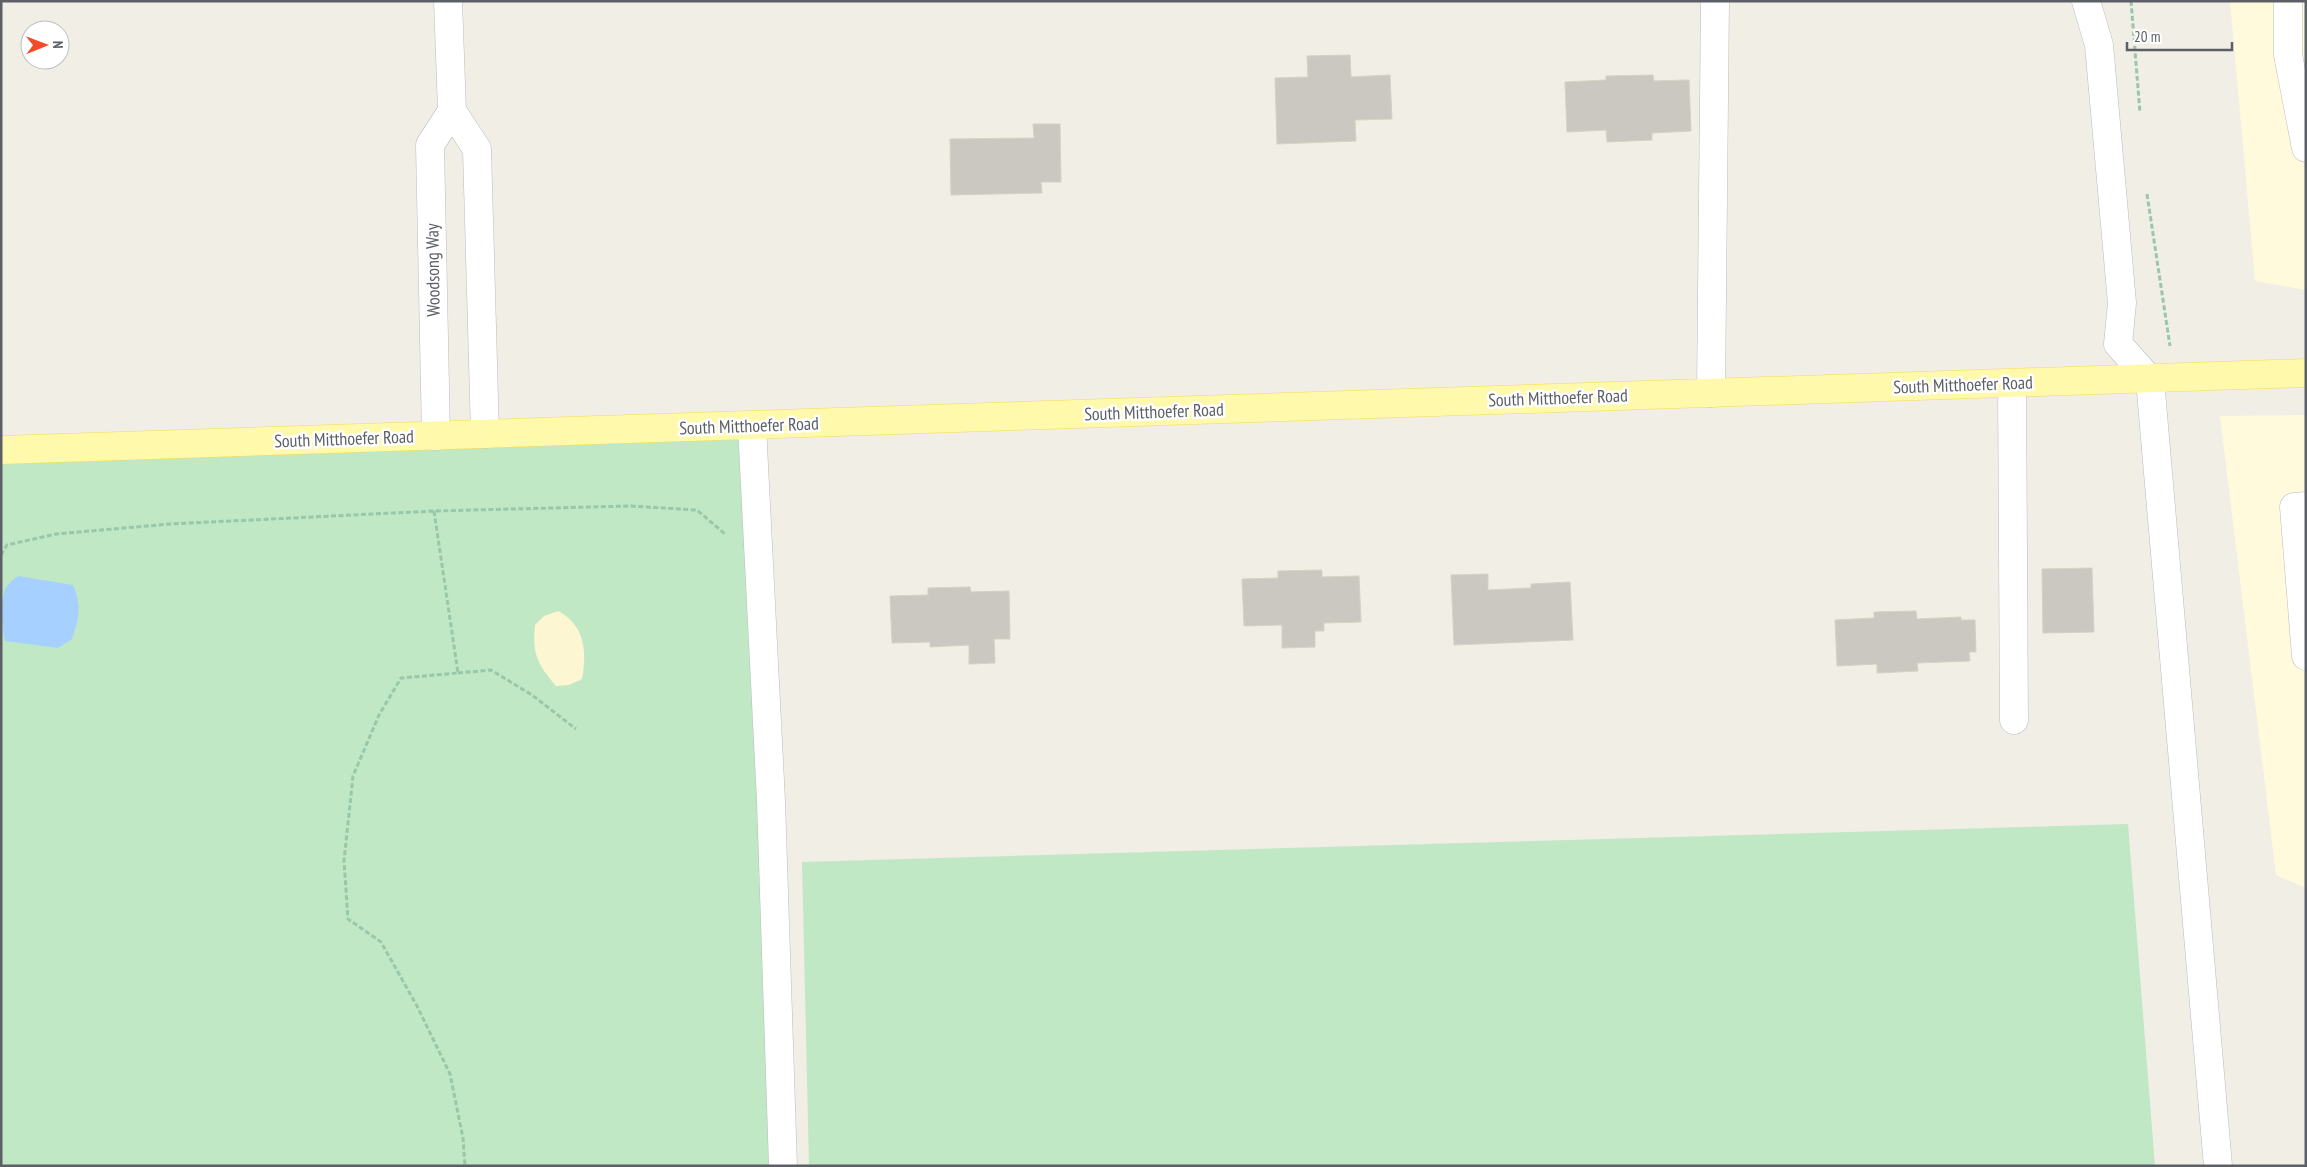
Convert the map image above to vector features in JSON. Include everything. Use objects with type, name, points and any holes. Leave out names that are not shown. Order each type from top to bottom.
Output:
[{"type":"main road","name":"South Mitthoefer Road","points":[[1,450],[2150,380],[2306,373]]},
{"type":"street","points":[[448,1],[452,111],[476,149],[485,434]]},
{"type":"street","points":[[1711,393],[1715,1]]},
{"type":"street","points":[[2086,1],[2100,45],[2122,302],[2118,344],[2150,380],[2218,1166]]},
{"type":"street","points":[[2288,1],[2288,55],[2306,148]]},
{"type":"street","name":"Woodsong Way","points":[[436,436],[430,145],[452,111]]},
{"type":"street","points":[[2012,384],[2014,720]]},
{"type":"street","points":[[752,426],[771,801],[783,1166]]},
{"type":"street","points":[[2306,506],[2294,507],[2306,656]]},
{"type":"path","points":[[1,555],[7,545],[56,534],[170,524],[434,512],[629,506],[697,510],[759,566]]},
{"type":"path","points":[[434,512],[458,673]]},
{"type":"path","points":[[465,1166],[463,1138],[450,1074],[417,1006],[381,942],[348,920],[344,861],[353,776],[379,716],[401,678],[491,670],[532,695],[576,729]]},
{"type":"shaded area","points":[[2230,1],[2306,1],[2306,290],[2255,281]]},
{"type":"shaded area","points":[[2306,415],[2306,888],[2276,875],[2220,416]]},
{"type":"green space","points":[[752,426],[789,1166],[1,1166],[1,450]]},
{"type":"green space","points":[[2128,824],[2155,1166],[809,1166],[802,862]]},
{"type":"sand","points":[[558,611],[574,624],[579,632],[584,649],[584,669],[582,679],[569,685],[556,686],[544,671],[537,658],[534,635],[535,625],[544,616]]},
{"type":"water","points":[[18,576],[73,585],[78,599],[78,612],[72,639],[58,648],[5,641],[2,614],[4,592],[6,587]]},
{"type":"building","points":[[1350,55],[1351,77],[1390,75],[1392,119],[1355,120],[1356,141],[1277,144],[1275,78],[1308,77],[1307,56]]},
{"type":"building","points":[[1653,75],[1654,81],[1689,80],[1691,131],[1652,133],[1652,140],[1607,142],[1606,130],[1567,132],[1565,82],[1606,80],[1606,76]]},
{"type":"building","points":[[1033,124],[1060,124],[1061,182],[1041,182],[1042,193],[951,195],[950,139],[1034,138]]},
{"type":"building","points":[[2092,568],[2094,632],[2043,633],[2042,569]]},
{"type":"building","points":[[1322,570],[1322,577],[1359,576],[1361,622],[1324,623],[1324,631],[1315,631],[1315,647],[1282,648],[1282,625],[1244,626],[1242,579],[1278,578],[1278,571]]},
{"type":"building","points":[[1488,574],[1488,590],[1531,588],[1531,584],[1570,582],[1573,640],[1454,645],[1451,575]]},
{"type":"building","points":[[970,587],[971,592],[1009,591],[1010,639],[994,639],[995,663],[969,664],[969,645],[930,647],[930,642],[892,643],[890,596],[928,595],[928,588]]},
{"type":"building","points":[[1916,611],[1917,619],[1961,617],[1961,620],[1975,620],[1976,652],[1969,652],[1970,661],[1917,663],[1918,671],[1877,673],[1877,664],[1837,666],[1835,620],[1874,618],[1874,612]]}]
